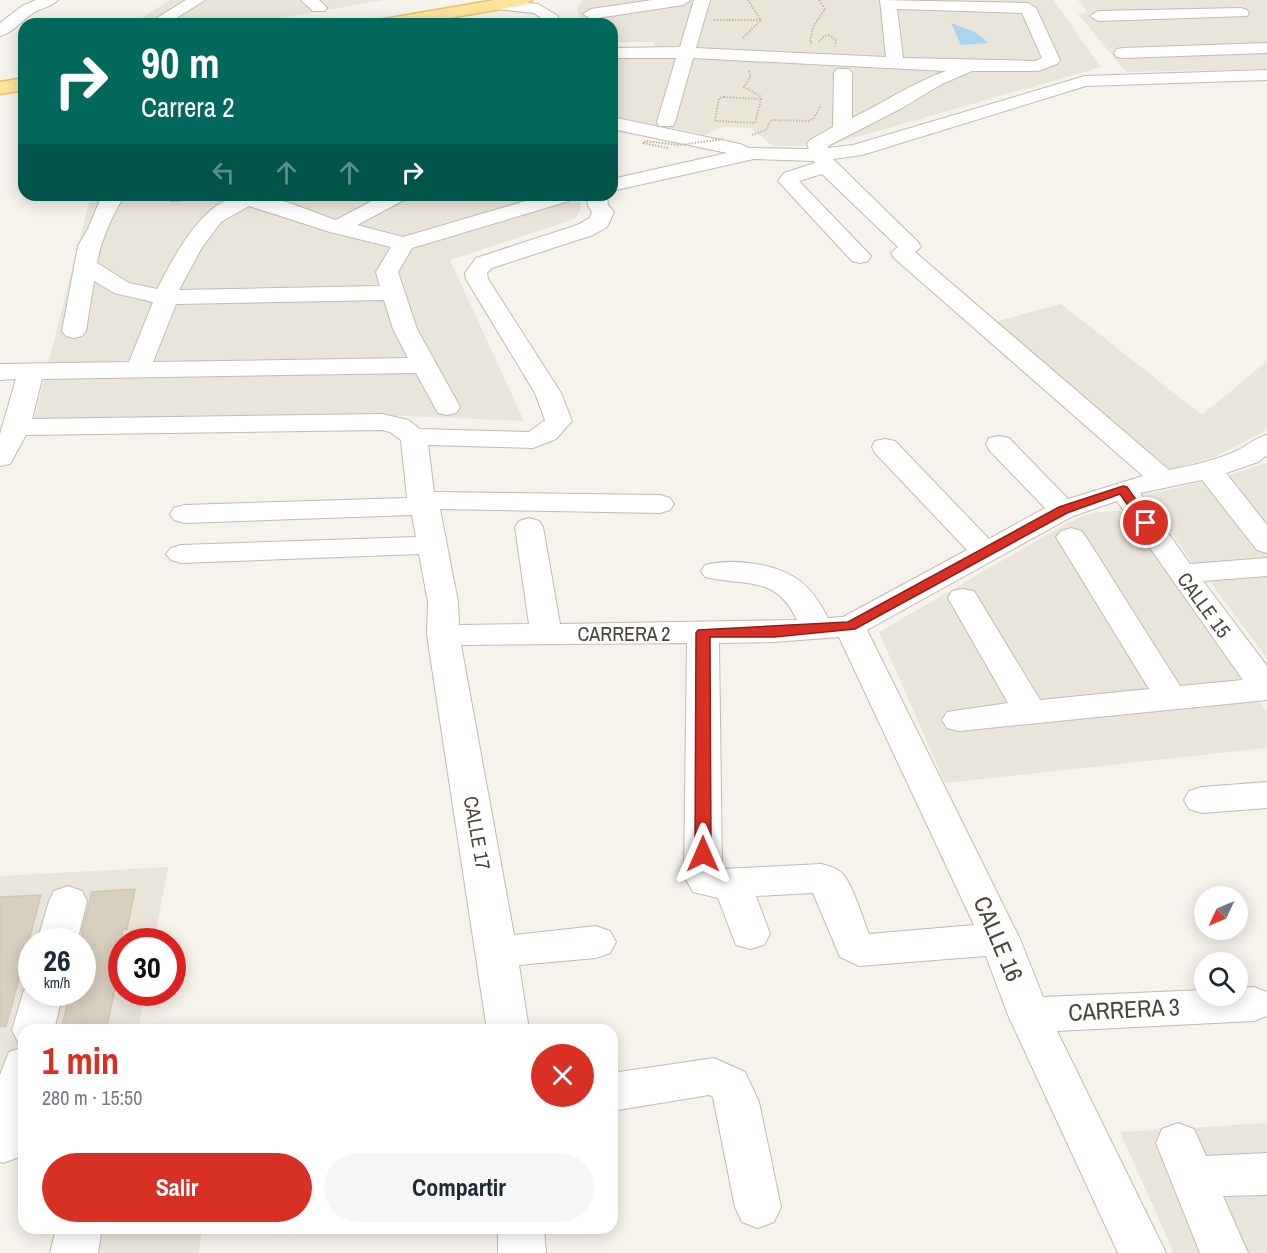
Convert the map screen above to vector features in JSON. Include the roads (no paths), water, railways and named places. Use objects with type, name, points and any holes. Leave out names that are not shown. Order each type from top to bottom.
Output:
[{"type":"main road","points":[[441,18],[490,3],[524,0]]},
{"type":"main road","points":[[0,87],[18,85]]},
{"type":"street","points":[[0,31],[28,9],[50,0]]},
{"type":"street","points":[[165,18],[196,0]]},
{"type":"street","points":[[591,14],[683,0]]},
{"type":"street","points":[[666,122],[702,0]]},
{"type":"street","points":[[1140,0],[1155,15]]},
{"type":"street","points":[[1227,0],[1254,25]]},
{"type":"street","points":[[895,63],[888,2],[1025,4],[1051,60],[1038,66],[960,71],[936,80],[896,104],[817,144],[823,160],[906,250],[1163,479]]},
{"type":"street","points":[[490,3],[538,9],[550,16],[550,18]]},
{"type":"street","points":[[1098,16],[1155,15],[1254,25]]},
{"type":"street","points":[[618,45],[632,45],[647,51]]},
{"type":"street","points":[[1123,52],[1267,48]]},
{"type":"street","points":[[618,53],[647,51],[687,53],[837,67],[895,63],[1038,66]]},
{"type":"street","points":[[837,67],[844,97],[842,130]]},
{"type":"street","points":[[659,71],[682,70]]},
{"type":"street","points":[[860,256],[788,181],[791,177],[823,160],[1085,81],[1267,75]]},
{"type":"street","points":[[618,125],[673,145],[725,149],[756,144]]},
{"type":"street","points":[[673,145],[756,144],[823,160]]},
{"type":"street","points":[[673,145],[685,168]]},
{"type":"street","points":[[618,184],[685,168],[725,149]]},
{"type":"street","points":[[74,331],[93,270],[89,246],[99,229],[110,201]]},
{"type":"street","points":[[93,270],[161,271],[191,247],[214,218],[241,201]]},
{"type":"street","points":[[263,201],[338,227],[404,244],[548,201]]},
{"type":"street","points":[[338,227],[388,201]]},
{"type":"street","points":[[17,427],[382,422],[399,426],[414,438],[533,440],[547,433],[559,421],[548,393],[477,279],[476,273],[484,263],[585,230],[599,222],[603,212],[598,206],[598,201]]},
{"type":"street","points":[[404,244],[387,272],[405,329],[447,407]]},
{"type":"street","points":[[93,270],[122,288],[164,297],[394,293]]},
{"type":"street","points":[[141,369],[141,362],[165,301],[161,271]]},
{"type":"street","points":[[0,372],[424,365]]},
{"type":"street","points":[[0,458],[17,427],[31,371]]},
{"type":"street","name":"CALLE 17","points":[[414,438],[423,503],[443,602],[443,635],[507,1024]]},
{"type":"street","name":"CARRERA 2","points":[[443,635],[774,632],[834,627],[986,553],[1067,524],[1123,489],[1209,470],[1248,456],[1267,443]]},
{"type":"street","points":[[999,444],[1067,524],[1172,700]]},
{"type":"street","points":[[885,447],[986,553]]},
{"type":"street","points":[[1209,470],[1267,544]]},
{"type":"street","name":"CALLE 15","points":[[1123,489],[1266,688]]},
{"type":"street","points":[[184,514],[423,503],[660,504]]},
{"type":"street","points":[[529,527],[546,634]]},
{"type":"street","points":[[181,554],[432,545]]},
{"type":"street","points":[[1182,574],[1267,567]]},
{"type":"street","name":"CALLE 16","points":[[716,571],[743,571],[779,578],[798,595],[810,613],[834,627],[1000,939],[1029,1015],[1142,1253]]},
{"type":"street","points":[[963,598],[1030,711]]},
{"type":"street","points":[[703,633],[703,876],[706,882],[713,884],[821,878],[829,884],[854,946],[859,950],[1000,939]]},
{"type":"street","points":[[959,720],[1030,711],[1172,700],[1266,688]]},
{"type":"street","points":[[1202,800],[1267,795]]},
{"type":"street","points":[[732,883],[750,934]]},
{"type":"street","points":[[61,928],[68,901]]},
{"type":"street","points":[[497,952],[596,942]]},
{"type":"street","name":"CARRERA 3","points":[[1029,1015],[1254,1004]]},
{"type":"street","points":[[35,1024],[39,1006]]},
{"type":"street","points":[[618,1091],[714,1076],[730,1085],[736,1102],[758,1207]]},
{"type":"street","points":[[9,1143],[18,1096]]},
{"type":"street","points":[[1224,1253],[1186,1160],[1267,1174]]},
{"type":"street","points":[[74,1253],[78,1234]]},
{"type":"street","points":[[522,1234],[522,1253]]},
{"type":"water","points":[[951,23],[975,32],[989,43],[961,45]]}]
